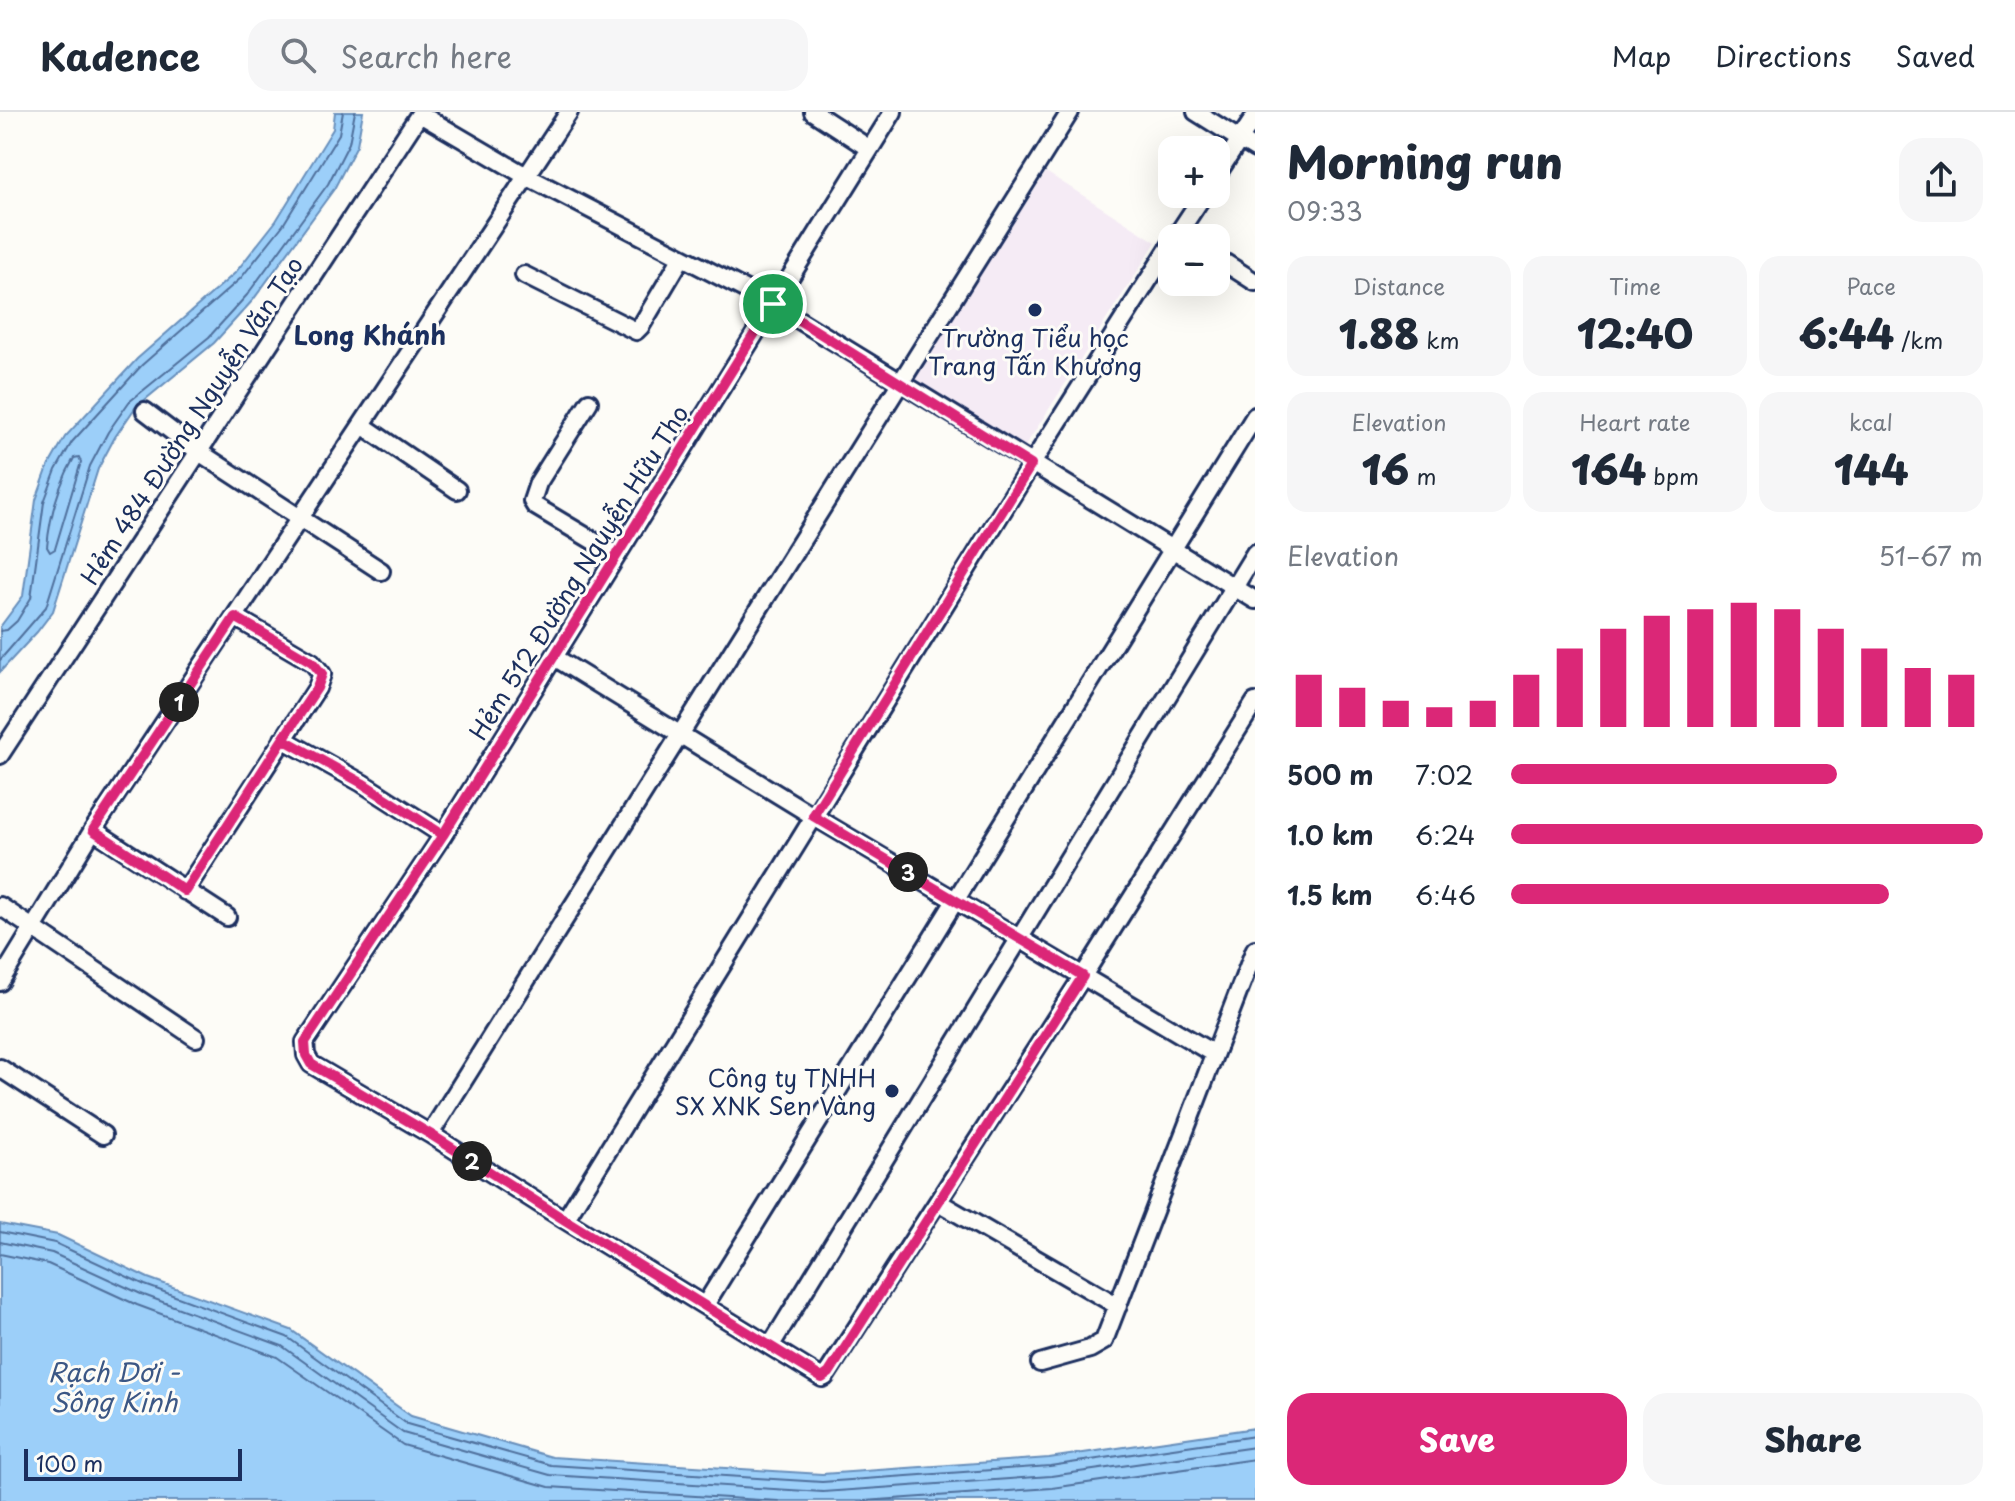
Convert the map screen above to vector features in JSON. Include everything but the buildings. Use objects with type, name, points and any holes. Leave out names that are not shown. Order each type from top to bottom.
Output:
[{"type":"street","points":[[0,982],[93,830],[569,112]]},
{"type":"street","points":[[813,112],[870,149]]},
{"type":"street","name":"Hẻm 512 Đường Nguyễn Hữu Thọ","points":[[430,1134],[311,1064],[306,1055],[305,1042],[443,835],[893,112]]},
{"type":"street","points":[[1070,112],[430,1134],[565,1220],[822,1378],[825,1377],[1255,702]]},
{"type":"street","points":[[1196,112],[1255,149]]},
{"type":"street","points":[[421,113],[526,176],[773,304],[1255,600]]},
{"type":"street","name":"Hẻm 484 Đường Nguyễn Văn Tạo","points":[[0,755],[421,113]]},
{"type":"street","points":[[1230,155],[1255,116]]},
{"type":"street","points":[[524,275],[636,331],[682,257]]},
{"type":"street","points":[[1230,266],[1255,282]]},
{"type":"street","points":[[565,1220],[1031,465],[1158,270]]},
{"type":"street","points":[[589,402],[538,483],[532,501],[535,506],[617,555]]},
{"type":"street","points":[[145,411],[199,452],[381,571]]},
{"type":"street","points":[[705,1305],[1255,416]]},
{"type":"street","points":[[362,425],[457,490]]},
{"type":"street","points":[[771,1345],[1255,553]]},
{"type":"street","points":[[185,891],[317,688],[322,674],[312,662],[235,617]]},
{"type":"street","points":[[554,657],[813,816],[1214,1054]]},
{"type":"street","points":[[283,739],[362,783],[443,835]]},
{"type":"street","points":[[93,830],[227,917]]},
{"type":"street","points":[[0,906],[196,1038]]},
{"type":"street","points":[[1040,1363],[1098,1346],[1104,1341],[1255,949]]},
{"type":"street","points":[[0,1068],[103,1135]]},
{"type":"street","points":[[938,1202],[1118,1306]]},
{"type":"shaded area","name":"Trường Tiểu học Trang Tấn Khương","points":[[1046,172],[1156,242],[1024,448],[914,378]]},
{"type":"water","points":[[335,112],[363,112],[357,145],[334,189],[253,300],[214,343],[135,408],[98,469],[53,611],[0,672],[0,627],[23,596],[36,500],[48,467],[65,437],[137,359],[235,273],[276,221],[333,129]]},
{"type":"water","name":"Rạch Dơi - Sông Kinh","points":[[0,1224],[58,1235],[148,1278],[291,1330],[411,1416],[552,1457],[822,1474],[1049,1458],[1255,1428],[1255,1501],[0,1501]]},
{"type":"place","name":"Trường Tiểu học Trang Tấn Khương","points":[[1035,310]]},
{"type":"place","name":"Công ty TNHH SX XNK Sen Vàng","points":[[892,1091]]},
{"type":"district","name":"Long Khánh","points":[[370,334]]},
{"type":"route","points":[[773,304],[443,835],[362,783],[283,739],[317,688],[322,674],[312,662],[235,617],[93,830],[185,891],[283,739],[362,783],[443,835],[305,1042],[306,1055],[311,1064],[430,1134],[822,1378],[829,1373],[1083,976],[813,816],[1031,465],[773,304]]}]
